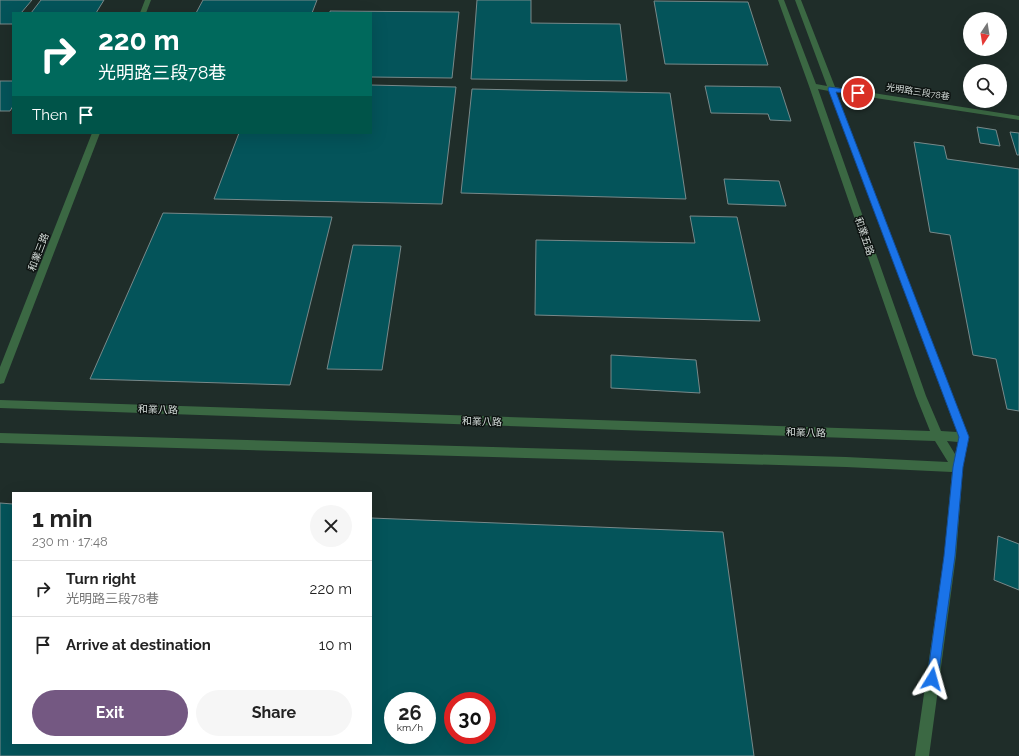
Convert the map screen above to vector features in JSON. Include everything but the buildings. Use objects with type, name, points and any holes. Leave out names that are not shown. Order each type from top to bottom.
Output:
[{"type":"street","points":[[143,12],[148,0]]},
{"type":"street","name":"和業五路","points":[[781,0],[814,86],[921,396],[938,437],[958,467]]},
{"type":"street","name":"和業五路","points":[[798,0],[964,437]]},
{"type":"street","name":"光明路三段78巷","points":[[814,86],[1019,118]]},
{"type":"street","name":"和業三路","points":[[0,380],[96,134]]},
{"type":"street","name":"和業八路","points":[[0,404],[964,437]]},
{"type":"street","points":[[922,756],[950,556],[958,467],[964,437]]},
{"type":"street","points":[[0,438],[958,467]]},
{"type":"route","points":[[858,93],[831,89],[964,437],[958,467],[950,538],[950,556],[932,679]]}]
